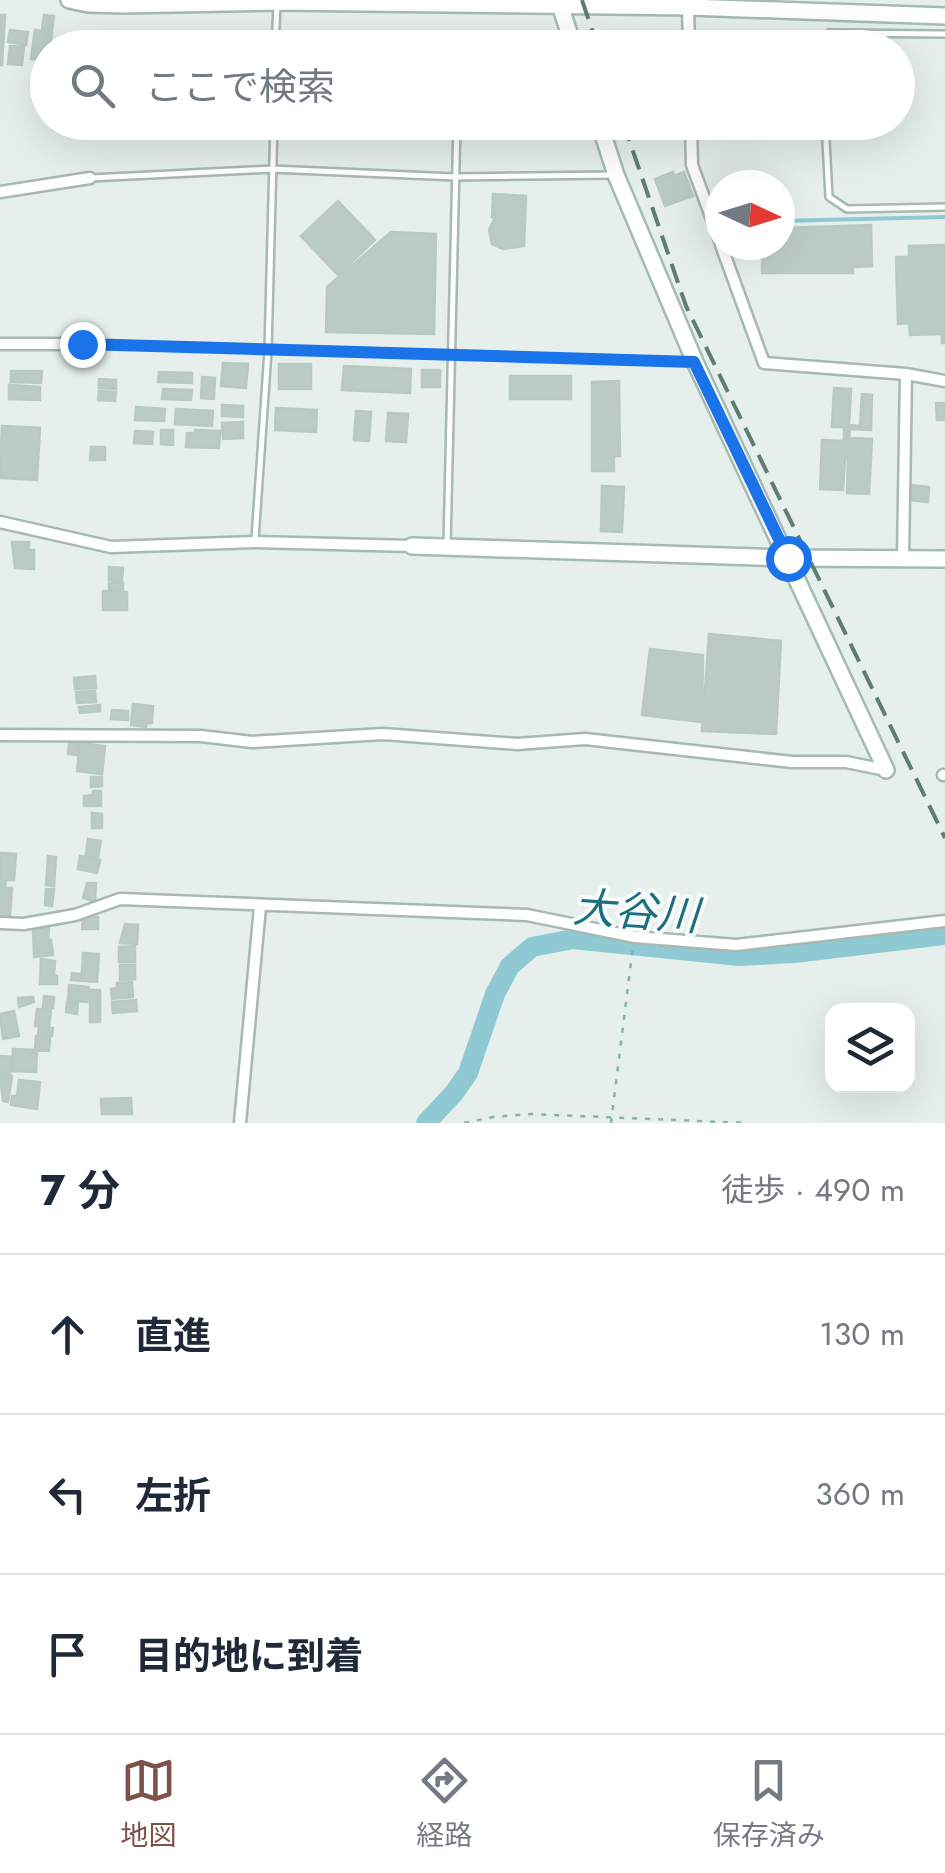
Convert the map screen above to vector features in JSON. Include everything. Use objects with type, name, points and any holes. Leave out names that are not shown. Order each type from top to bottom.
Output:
[{"type":"street","points":[[69,0],[688,7],[945,16]]},
{"type":"street","points":[[560,5],[568,30]]},
{"type":"street","points":[[688,7],[689,30]]},
{"type":"street","points":[[605,140],[694,362],[886,770]]},
{"type":"street","points":[[691,140],[692,165],[705,200]]},
{"type":"street","points":[[0,192],[90,178]]},
{"type":"street","points":[[727,260],[764,363],[906,374],[945,381]]},
{"type":"street","points":[[0,344],[82,344]]},
{"type":"street","points":[[903,558],[906,374]]},
{"type":"street","points":[[0,522],[111,546],[255,542],[945,559]]},
{"type":"street","points":[[0,735],[202,736],[252,742],[383,734],[517,744],[585,738],[792,762],[846,762],[886,770]]},
{"type":"street","points":[[0,923],[24,924],[75,915],[120,900],[527,915],[634,936],[736,945],[945,921]]},
{"type":"street","points":[[240,1123],[260,906]]},
{"type":"lane","points":[[276,2],[276,30]]},
{"type":"lane","points":[[915,33],[945,34]]},
{"type":"lane","points":[[255,542],[268,351],[273,140]]},
{"type":"lane","points":[[447,548],[456,140]]},
{"type":"lane","points":[[825,140],[830,197],[847,209],[945,206]]},
{"type":"lane","points":[[90,178],[272,169],[455,177],[616,175]]},
{"type":"lane","points":[[82,344],[694,362]]},
{"type":"path","points":[[611,1121],[634,941]]},
{"type":"path","points":[[464,1123],[493,1116],[531,1114],[611,1121],[747,1123]]},
{"type":"building","points":[[0,15],[5,15],[2,65],[0,65]]},
{"type":"building","points":[[44,15],[54,16],[52,30],[42,29]]},
{"type":"building","points":[[10,30],[28,32],[26,45],[8,42]]},
{"type":"building","points":[[10,46],[24,47],[22,65],[8,64]]},
{"type":"building","points":[[673,172],[674,176],[684,172],[693,196],[665,206],[655,179]]},
{"type":"building","points":[[493,194],[526,196],[524,246],[503,249],[492,244],[489,230],[495,218]]},
{"type":"building","points":[[338,201],[375,240],[338,275],[301,236]]},
{"type":"building","points":[[871,225],[872,266],[853,267],[853,273],[762,273],[762,260],[795,260],[795,228]]},
{"type":"building","points":[[391,232],[436,234],[434,334],[326,332],[327,287]]},
{"type":"building","points":[[945,245],[942,343],[942,334],[910,335],[909,323],[898,324],[896,257],[909,257],[909,246]]},
{"type":"building","points":[[223,363],[248,364],[246,388],[221,386]]},
{"type":"building","points":[[279,364],[311,364],[311,389],[279,389]]},
{"type":"building","points":[[344,366],[411,369],[410,393],[342,390]]},
{"type":"building","points":[[422,370],[440,370],[440,387],[422,387]]},
{"type":"building","points":[[11,371],[42,371],[41,383],[11,382]]},
{"type":"building","points":[[159,372],[192,373],[192,383],[158,382]]},
{"type":"building","points":[[510,376],[571,376],[571,399],[510,399]]},
{"type":"building","points":[[202,377],[215,378],[214,399],[201,398]]},
{"type":"building","points":[[99,379],[116,380],[116,389],[99,388]]},
{"type":"building","points":[[619,381],[620,456],[614,456],[614,471],[592,471],[592,382]]},
{"type":"building","points":[[9,385],[40,387],[40,400],[9,399]]},
{"type":"building","points":[[834,388],[851,389],[849,425],[860,426],[862,394],[872,395],[871,430],[850,429],[849,438],[872,439],[869,494],[847,493],[848,459],[843,490],[820,489],[822,440],[844,441],[844,427],[832,427]]},
{"type":"building","points":[[163,389],[192,390],[191,400],[162,399]]},
{"type":"building","points":[[99,391],[116,392],[115,401],[98,400]]},
{"type":"building","points":[[936,403],[945,403],[945,420],[937,420]]},
{"type":"building","points":[[222,405],[243,406],[243,417],[222,416]]},
{"type":"building","points":[[136,407],[165,409],[164,421],[135,420]]},
{"type":"building","points":[[276,408],[317,410],[316,432],[275,430]]},
{"type":"building","points":[[176,409],[213,411],[212,426],[175,424]]},
{"type":"building","points":[[356,411],[371,412],[369,441],[354,440]]},
{"type":"building","points":[[388,413],[408,414],[406,442],[386,441]]},
{"type":"building","points":[[243,422],[243,438],[223,439],[222,423]]},
{"type":"building","points":[[2,426],[40,428],[37,480],[0,478]]},
{"type":"building","points":[[161,430],[173,430],[173,445],[161,444]]},
{"type":"building","points":[[135,431],[153,432],[152,444],[134,443]]},
{"type":"building","points":[[220,431],[219,448],[186,447],[187,433]]},
{"type":"building","points":[[91,447],[105,447],[105,460],[90,460]]},
{"type":"building","points":[[911,485],[929,487],[928,502],[909,500]]},
{"type":"building","points":[[602,486],[624,487],[622,532],[601,531]]},
{"type":"building","points":[[12,542],[29,542],[29,550],[34,550],[34,569],[15,568]]},
{"type":"building","points":[[109,567],[123,568],[122,581],[109,580]]},
{"type":"building","points":[[109,583],[123,583],[123,590],[109,590]]},
{"type":"building","points":[[103,591],[127,592],[127,610],[103,610]]},
{"type":"building","points":[[709,634],[781,641],[776,734],[702,731]]},
{"type":"building","points":[[650,649],[703,655],[702,722],[642,715]]},
{"type":"building","points":[[95,676],[96,688],[75,689],[74,678]]},
{"type":"building","points":[[95,691],[96,702],[77,703],[76,692]]},
{"type":"building","points":[[133,704],[153,706],[152,723],[146,727],[131,725]]},
{"type":"building","points":[[100,705],[100,711],[80,713],[79,707]]},
{"type":"building","points":[[112,710],[128,711],[128,720],[111,719]]},
{"type":"building","points":[[69,743],[78,743],[77,755],[68,754]]},
{"type":"building","points":[[80,743],[105,746],[102,774],[77,771]]},
{"type":"building","points":[[91,777],[102,777],[102,786],[91,787]]},
{"type":"building","points":[[93,791],[101,791],[101,806],[84,806],[84,796],[93,795]]},
{"type":"building","points":[[92,813],[102,814],[102,828],[92,828]]},
{"type":"building","points":[[88,839],[101,841],[98,857],[86,855]]},
{"type":"building","points":[[1,853],[16,854],[14,880],[6,880],[5,888],[12,888],[10,917],[0,916]]},
{"type":"building","points":[[48,856],[56,857],[54,886],[46,885]]},
{"type":"building","points":[[80,856],[100,860],[97,873],[78,869]]},
{"type":"building","points":[[87,883],[96,883],[95,902],[83,898]]},
{"type":"building","points":[[46,889],[54,889],[52,906],[45,905]]},
{"type":"building","points":[[83,917],[98,917],[98,929],[82,929]]},
{"type":"building","points":[[125,924],[138,925],[137,944],[120,943]]},
{"type":"building","points":[[49,926],[53,955],[34,957],[33,928]]},
{"type":"building","points":[[135,946],[135,962],[119,962],[119,947]]},
{"type":"building","points":[[83,953],[99,954],[97,982],[71,980],[72,973],[82,974]]},
{"type":"building","points":[[41,959],[55,961],[57,984],[40,984]]},
{"type":"building","points":[[120,965],[135,965],[135,979],[120,980]]},
{"type":"building","points":[[132,982],[133,997],[112,999],[111,989],[117,988],[117,983]]},
{"type":"building","points":[[69,985],[89,987],[87,1002],[68,1000]]},
{"type":"building","points":[[90,990],[100,990],[100,1022],[90,1022]]},
{"type":"building","points":[[44,996],[54,997],[53,1008],[43,1007]]},
{"type":"building","points":[[33,997],[34,1002],[19,1007],[18,998]]},
{"type":"building","points":[[136,1000],[137,1011],[113,1013],[112,1002]]},
{"type":"building","points":[[67,1002],[78,1003],[77,1014],[66,1012]]},
{"type":"building","points":[[37,1009],[51,1010],[49,1027],[35,1026]]},
{"type":"building","points":[[14,1011],[19,1036],[3,1039],[0,1014]]},
{"type":"building","points":[[39,1027],[53,1028],[52,1036],[38,1036]]},
{"type":"building","points":[[36,1036],[50,1037],[49,1051],[35,1050]]},
{"type":"building","points":[[13,1049],[37,1050],[36,1072],[12,1071]]},
{"type":"building","points":[[0,1056],[11,1057],[10,1074],[0,1074]]},
{"type":"building","points":[[0,1075],[12,1076],[8,1102],[3,1101]]},
{"type":"building","points":[[19,1080],[40,1082],[37,1109],[11,1105]]},
{"type":"building","points":[[131,1098],[132,1114],[102,1114],[101,1099]]},
{"type":"waterway","points":[[795,221],[945,217]]},
{"type":"waterway","name":"大谷川","points":[[426,1123],[468,1073],[495,994],[510,966],[532,947],[573,939],[739,956],[945,935]]},
{"type":"railway","points":[[582,0],[592,30]]},
{"type":"railway","points":[[629,140],[686,306],[945,838]]},
{"type":"route","points":[[82,344],[694,362],[788,558]]}]
